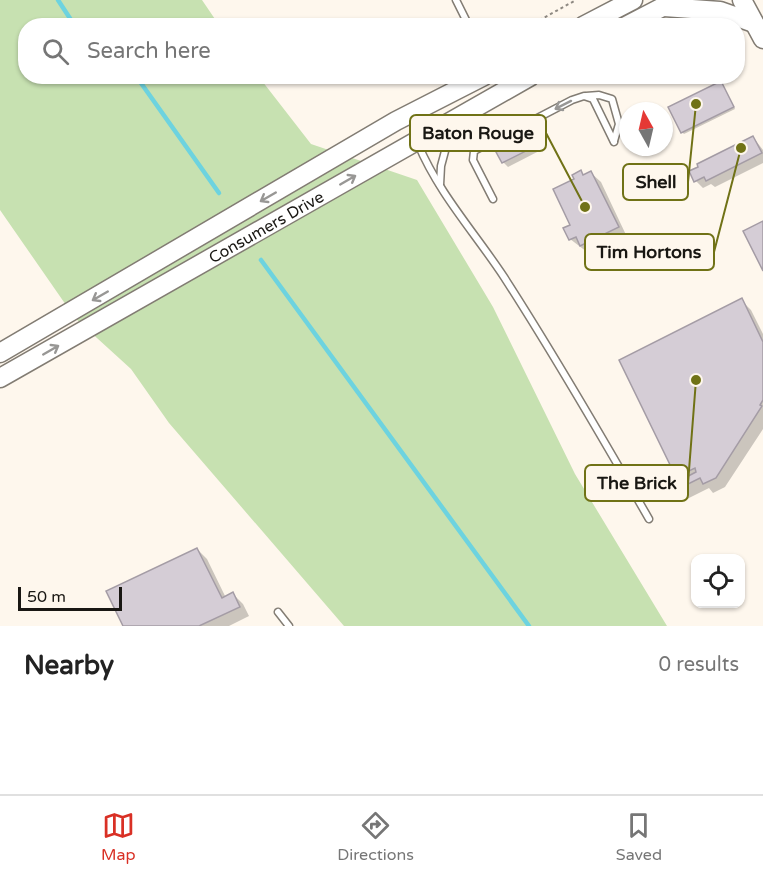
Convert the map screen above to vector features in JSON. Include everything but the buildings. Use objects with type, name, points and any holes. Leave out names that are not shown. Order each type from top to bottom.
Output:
[{"type":"main road","points":[[742,0],[759,31]]},
{"type":"main road","points":[[596,18],[623,2]]},
{"type":"main road","points":[[641,18],[670,3],[720,11],[734,18]]},
{"type":"main road","points":[[745,24],[759,31]]},
{"type":"main road","name":"Consumers Drive","points":[[0,354],[420,109],[468,84]]},
{"type":"main road","name":"Consumers Drive","points":[[0,378],[517,84]]},
{"type":"lane","points":[[456,0],[465,18]]},
{"type":"lane","points":[[493,199],[473,159],[474,151],[584,96],[599,95],[612,99],[619,124],[614,142],[593,99],[584,96]]},
{"type":"lane","points":[[420,109],[416,122],[417,141],[440,186],[507,283],[585,407],[649,519]]},
{"type":"lane","points":[[440,186],[441,166],[454,121]]},
{"type":"lane","points":[[278,612],[289,626]]},
{"type":"path","points":[[543,18],[576,0]]},
{"type":"green space","points":[[0,0],[202,0],[214,18],[18,18],[18,84],[264,84],[311,144],[417,180],[493,307],[575,474],[667,626],[344,626],[169,423],[131,369],[75,318],[0,210]]},
{"type":"waterway","points":[[58,0],[70,18]]},
{"type":"waterway","points":[[142,84],[219,193]]},
{"type":"waterway","points":[[261,260],[529,626]]},
{"type":"place","name":"Shell","points":[[696,104]]},
{"type":"place","name":"Tim Hortons","points":[[741,148]]},
{"type":"place","name":"Baton Rouge","points":[[585,207]]},
{"type":"place","name":"The Brick","points":[[696,380]]}]
